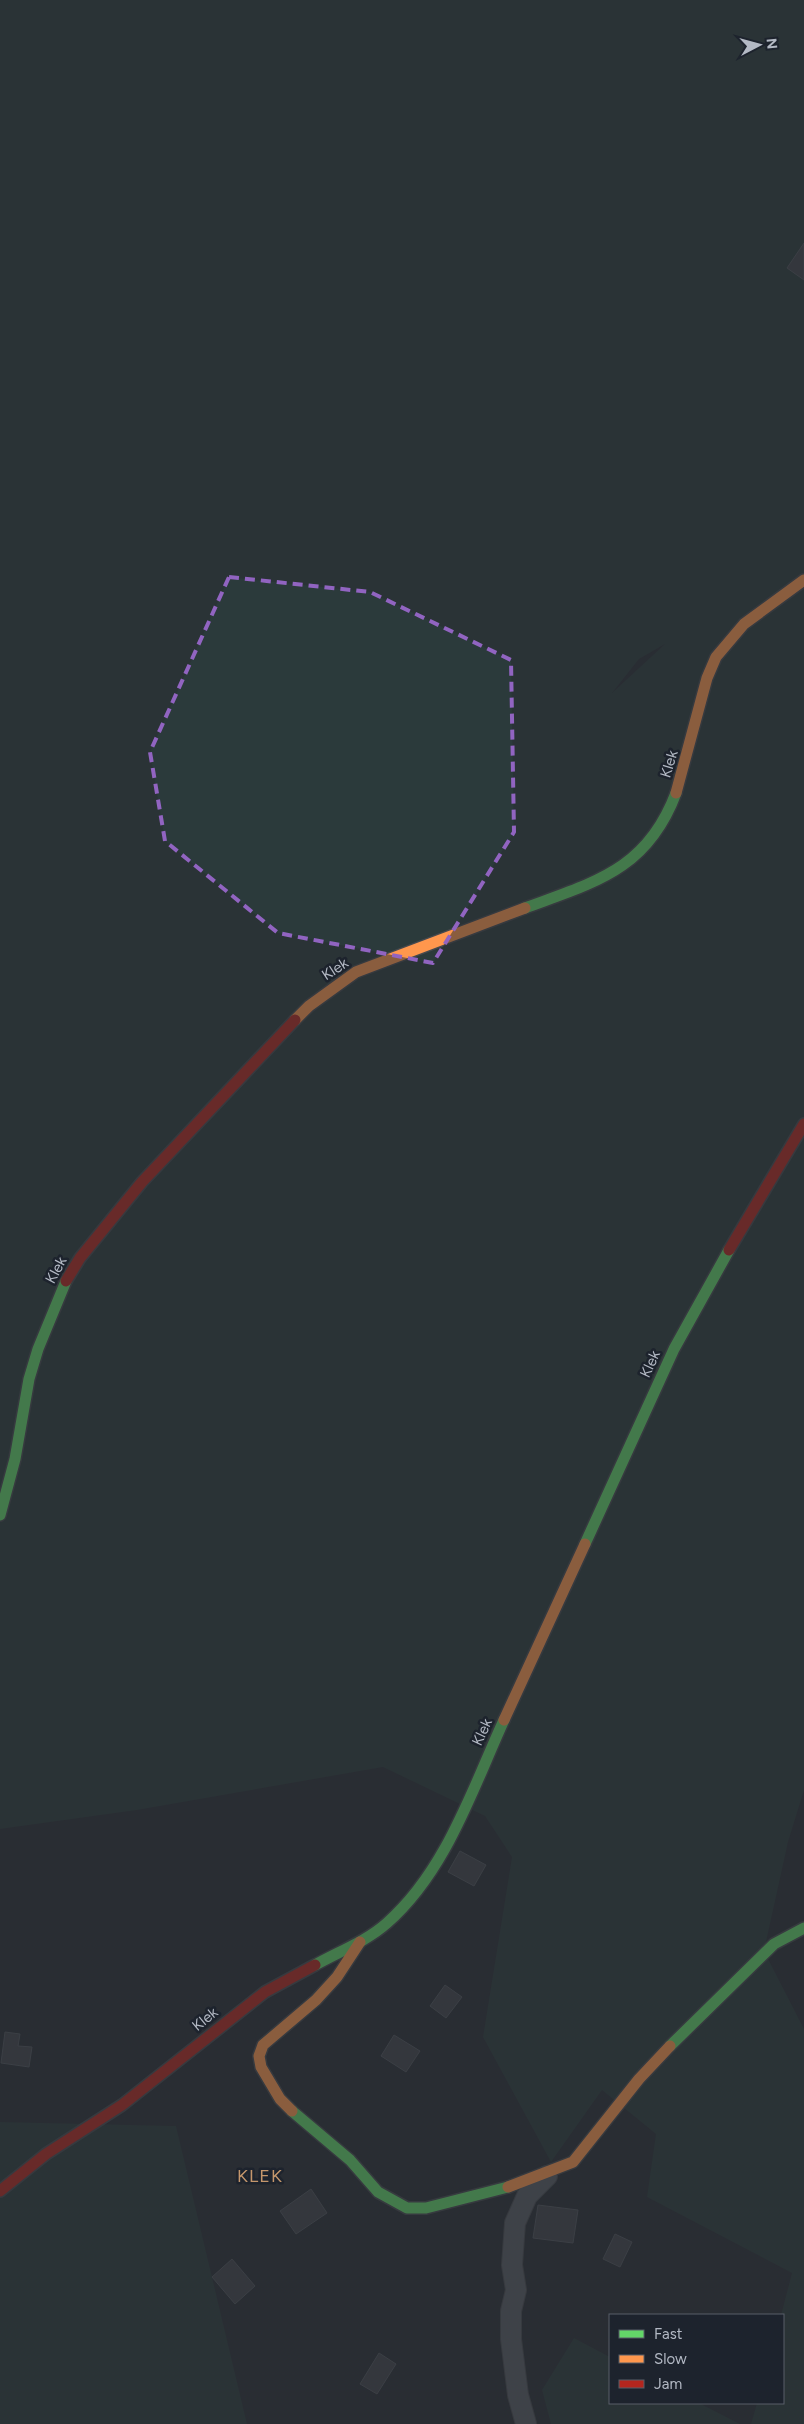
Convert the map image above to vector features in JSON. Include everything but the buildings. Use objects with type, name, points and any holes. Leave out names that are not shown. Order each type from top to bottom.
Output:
[{"type":"street","name":"Klek","points":[[0,1515],[15,1459],[29,1379],[38,1349],[67,1278],[80,1258],[142,1182],[272,1041],[308,1006],[333,987],[356,972],[386,960],[439,943],[601,880],[623,866],[645,847],[658,830],[679,783],[706,683],[716,658],[748,620],[804,580]]},
{"type":"street","name":"Klek","points":[[0,2191],[8,2182],[46,2154],[122,2105],[265,1992],[361,1940],[386,1924],[422,1888],[455,1827],[674,1349],[701,1297],[804,1124]]},
{"type":"street","points":[[361,1940],[332,1983],[316,2000],[263,2045],[259,2056],[262,2067],[280,2099],[306,2125],[350,2160],[378,2192],[407,2208],[426,2208],[507,2187],[573,2162],[639,2079],[679,2036],[774,1944],[804,1928]]},
{"type":"street","points":[[526,2424],[518,2395],[511,2339],[511,2311],[516,2290],[512,2265],[515,2223],[526,2196],[554,2169]]},
{"type":"highlighted area","points":[[229,577],[370,592],[511,660],[514,832],[433,963],[278,933],[165,841],[150,752]]},
{"type":"shaded area","points":[[0,0],[804,0],[804,1790],[788,1842],[764,1951],[804,2029],[804,2424],[751,2424],[757,2404],[784,2404],[784,2314],[781,2314],[792,2273],[647,2197],[656,2134],[602,2090],[551,2162],[483,2037],[512,1857],[485,1816],[383,1767],[137,1810],[0,1829]],"holes":[[[665,644],[612,693],[639,659]]]},
{"type":"shaded area","points":[[0,2122],[176,2126],[247,2424],[0,2424]]},
{"type":"shaded area","points":[[574,2338],[609,2356],[609,2404],[701,2404],[740,2424],[551,2424],[542,2390]]},
{"type":"traffic: fast","points":[[525,908],[574,890],[616,870],[650,840],[664,819],[676,793]]},
{"type":"traffic: fast","points":[[585,1544],[674,1349],[729,1250]]},
{"type":"traffic: fast","points":[[0,1515],[15,1459],[29,1379],[38,1349],[66,1281]]},
{"type":"traffic: fast","points":[[315,1965],[361,1941],[387,1923],[408,1902],[426,1879],[456,1828],[504,1720]]},
{"type":"traffic: fast","points":[[670,2046],[774,1944],[804,1928]]},
{"type":"traffic: fast","points":[[292,2111],[350,2160],[378,2192],[407,2208],[426,2208],[508,2187]]},
{"type":"traffic: slow","points":[[676,793],[707,678],[716,657],[744,624],[804,580]]},
{"type":"traffic: slow","points":[[295,1020],[309,1006],[356,972],[525,908]]},
{"type":"traffic: slow","points":[[504,1720],[585,1544]]},
{"type":"traffic: slow","points":[[292,2111],[280,2099],[261,2067],[259,2056],[263,2045],[316,2000],[337,1977],[360,1942]]},
{"type":"traffic: slow","points":[[508,2187],[573,2162],[639,2079],[670,2046]]},
{"type":"traffic: jam","points":[[66,1281],[80,1258],[142,1182],[295,1020]]},
{"type":"traffic: jam","points":[[729,1250],[804,1124]]},
{"type":"traffic: jam","points":[[0,2191],[46,2154],[122,2105],[265,1992],[315,1965]]},
{"type":"district","name":"KLEK","points":[[260,2176]]}]
